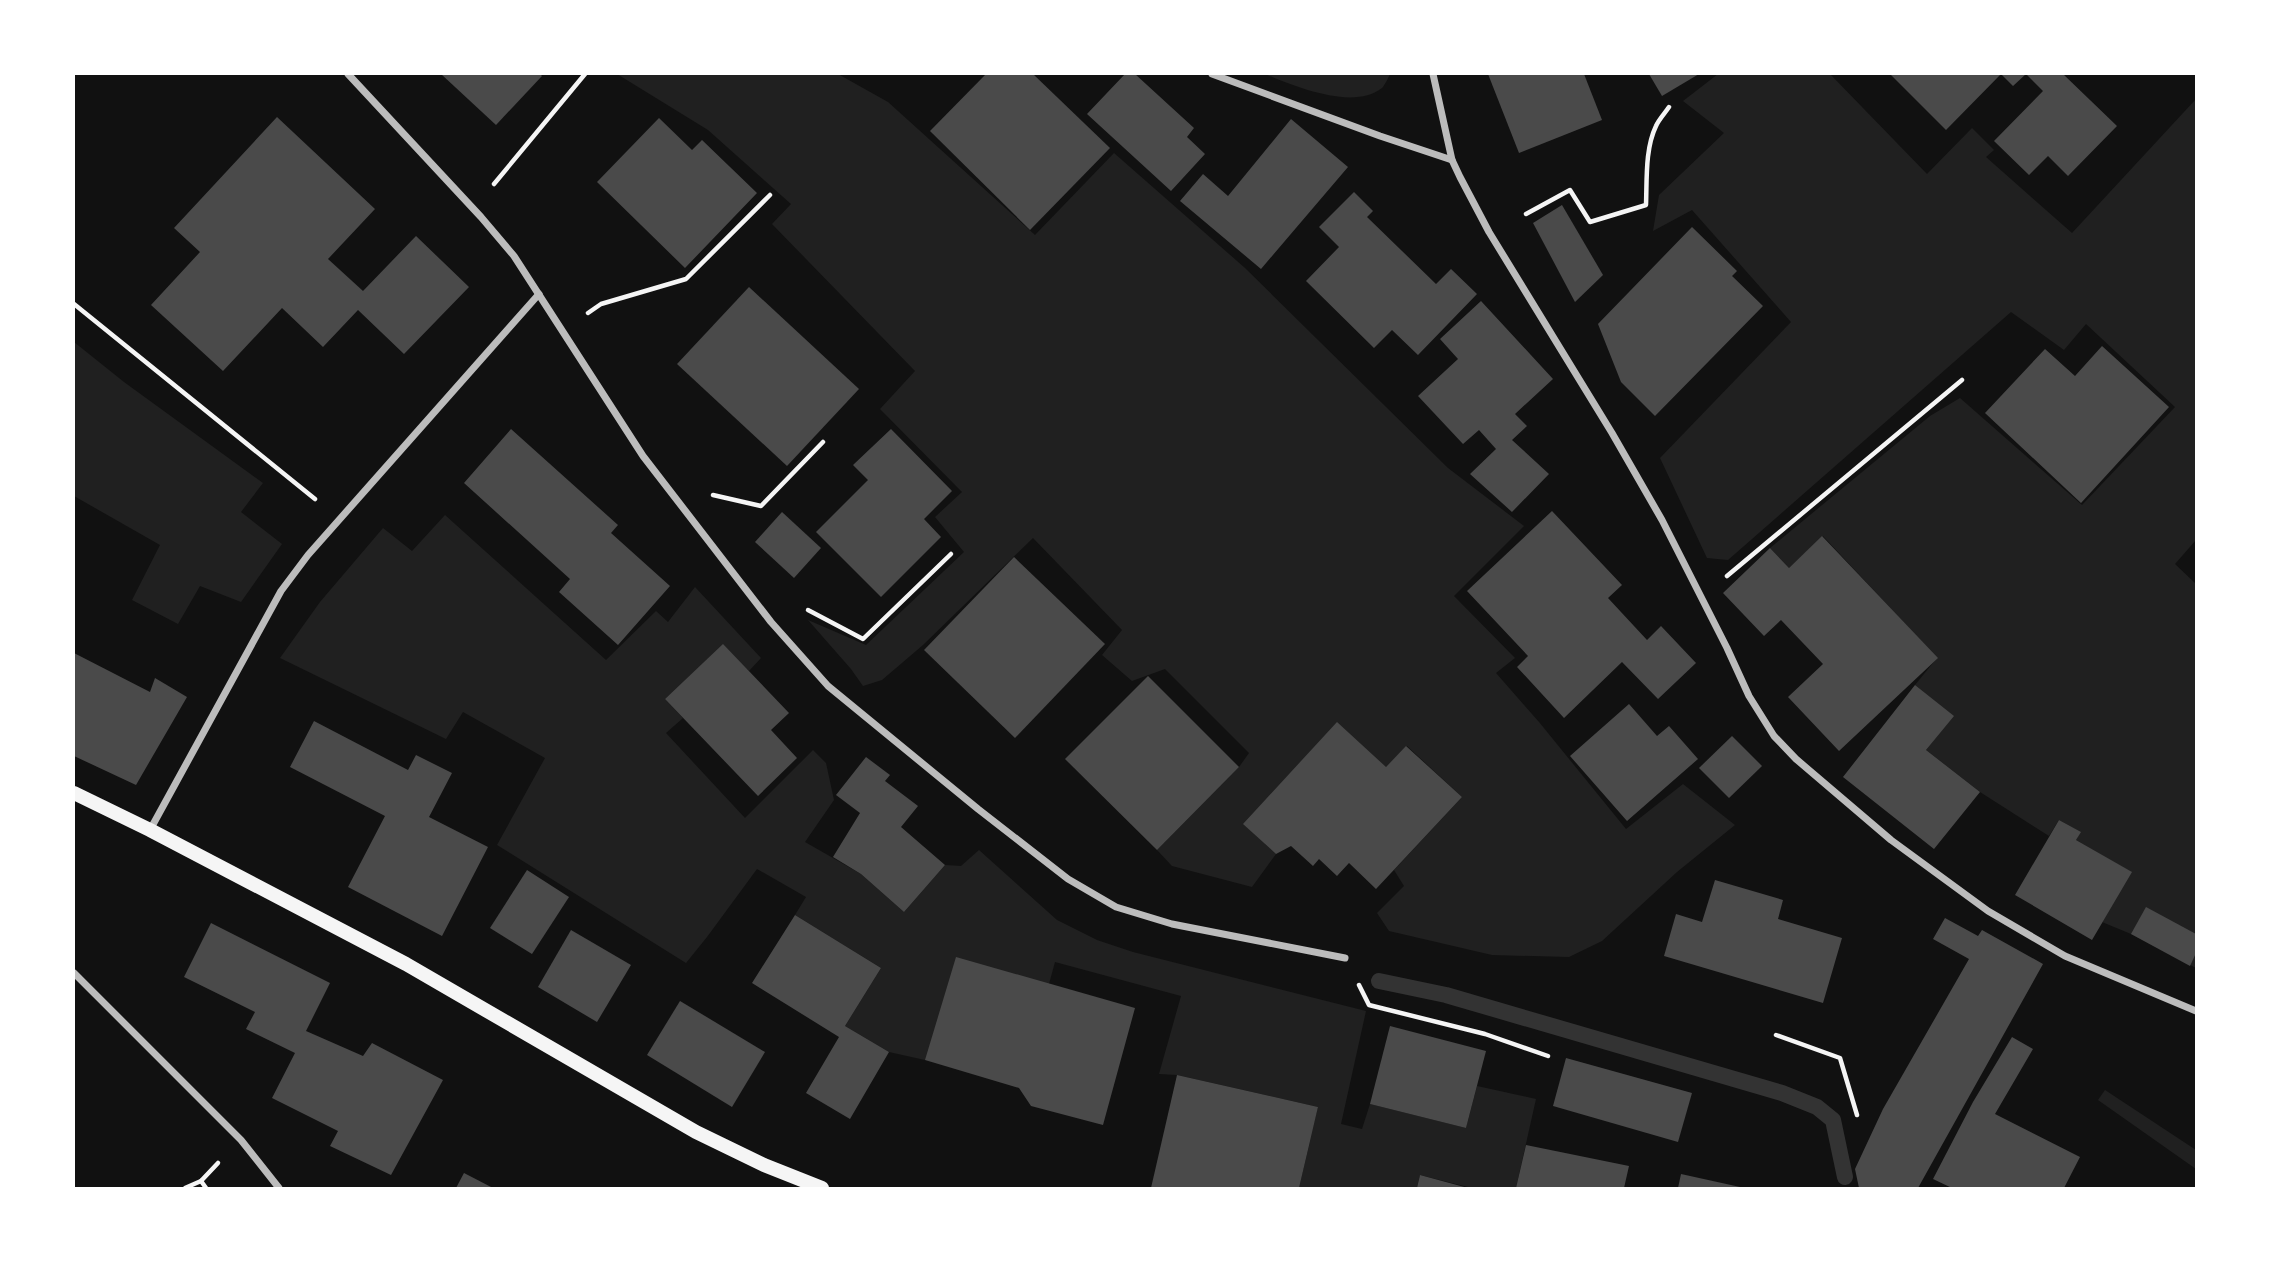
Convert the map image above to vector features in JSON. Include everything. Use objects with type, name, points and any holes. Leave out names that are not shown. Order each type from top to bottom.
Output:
[{"type":"main road","points":[[74,793],[406,964],[696,1132],[822,1188]]},
{"type":"street","points":[[348,74],[514,256],[643,456],[771,622],[828,686],[978,810],[1068,879],[1116,907],[1172,924],[1345,958]]},
{"type":"street","points":[[1212,74],[1451,160]]},
{"type":"street","points":[[1433,74],[1451,160],[1489,232],[1662,520],[1749,696],[1774,736],[1796,760],[1891,840],[1988,911],[2065,956],[2196,1011]]},
{"type":"street","points":[[150,830],[281,591],[308,555],[539,294]]},
{"type":"street","points":[[74,973],[241,1140],[279,1188]]},
{"type":"path","points":[[485,176],[494,184],[585,74]]},
{"type":"path","points":[[1526,214],[1570,190],[1590,222],[1646,205],[1647,162],[1655,126],[1669,107]]},
{"type":"path","points":[[563,331],[601,304],[686,279],[770,195]]},
{"type":"path","points":[[74,304],[340,519]]},
{"type":"path","points":[[1699,592],[1727,577],[1962,380]]},
{"type":"path","points":[[688,514],[714,494],[761,506],[823,442]]},
{"type":"path","points":[[802,603],[811,613],[863,639],[951,554]]},
{"type":"path","points":[[1345,958],[1369,1005],[1485,1034],[1548,1056]]},
{"type":"path","points":[[1776,1035],[1840,1058],[1857,1115]]},
{"type":"path","points":[[185,1188],[201,1181],[221,1160]]},
{"type":"path","points":[[201,1181],[206,1188]]},
{"type":"shaded area","points":[[617,74],[838,74],[888,102],[1035,235],[1114,153],[1245,268],[1448,468],[1524,526],[1454,596],[1515,658],[1496,673],[1626,829],[1683,784],[1735,825],[1677,872],[1602,941],[1569,957],[1492,955],[1389,931],[1377,913],[1404,886],[1394,870],[1462,797],[1407,746],[1386,767],[1244,824],[1276,854],[1252,887],[1172,866],[1157,850],[1239,767],[1249,753],[1165,669],[1132,681],[1102,655],[1122,630],[1033,538],[923,645],[882,680],[863,686],[808,620],[866,645],[964,552],[935,517],[962,492],[880,409],[915,371],[772,224],[791,204],[708,130]]},
{"type":"shaded area","points":[[1265,74],[1390,74],[1382,88],[1370,94],[1340,97],[1307,90]]},
{"type":"shaded area","points":[[1718,74],[1830,74],[1927,174],[1972,128],[1994,150],[1986,157],[2072,233],[2196,99],[2196,540],[2175,564],[2196,584],[2196,968],[2102,922],[2131,872],[2076,840],[2080,832],[2059,820],[2049,836],[1980,792],[1926,750],[1953,716],[1915,685],[1937,658],[1823,536],[1789,568],[1770,548],[1930,416],[1960,398],[2082,505],[2175,407],[2086,324],[2064,350],[2011,312],[1728,560],[1707,558],[1660,458],[1791,322],[1692,210],[1653,231],[1659,195],[1724,133],[1683,101]]},
{"type":"shaded area","points":[[74,342],[124,382],[263,483],[241,512],[282,544],[241,602],[200,586],[178,624],[132,600],[160,545],[74,496]]},
{"type":"shaded area","points":[[445,515],[606,660],[656,611],[668,622],[695,587],[761,658],[749,671],[723,645],[665,699],[683,718],[666,733],[745,818],[813,750],[826,763],[834,800],[805,842],[861,874],[904,912],[945,865],[961,866],[979,850],[1057,920],[1097,940],[1133,952],[1366,1011],[1341,1124],[1362,1129],[1370,1104],[1466,1128],[1477,1086],[1536,1099],[1516,1188],[1472,1188],[1420,1175],[1417,1188],[1299,1188],[1318,1107],[1177,1075],[1159,1074],[1181,996],[1055,962],[1049,984],[925,1060],[889,1052],[845,1026],[881,968],[795,915],[806,897],[757,869],[686,963],[497,845],[545,758],[463,712],[446,739],[280,658],[320,602],[383,528],[412,551]]},
{"type":"shaded area","points":[[2105,1090],[2196,1150],[2196,1169],[2098,1100]]},
{"type":"building","points":[[441,74],[540,74],[542,76],[496,125]]},
{"type":"building","points":[[986,74],[1033,74],[1110,148],[1030,230],[930,131]]},
{"type":"building","points":[[1125,74],[1135,74],[1194,128],[1187,137],[1205,154],[1171,191],[1087,114]]},
{"type":"building","points":[[1488,74],[1584,74],[1602,120],[1519,153]]},
{"type":"building","points":[[1649,74],[1699,74],[1662,96]]},
{"type":"building","points":[[1890,74],[2001,74],[1946,130]]},
{"type":"building","points":[[2001,74],[2026,74],[2013,86]]},
{"type":"building","points":[[2026,74],[2063,74],[2117,126],[2068,176],[2048,156],[2029,175],[1994,141],[2043,91]]},
{"type":"building","points":[[277,117],[375,209],[328,259],[363,291],[416,236],[469,287],[404,354],[358,310],[323,347],[282,308],[223,371],[151,305],[200,252],[174,228]]},
{"type":"building","points":[[659,118],[692,150],[702,140],[757,193],[685,268],[597,182]]},
{"type":"building","points":[[1291,119],[1348,167],[1261,269],[1180,201],[1203,174],[1228,196]]},
{"type":"building","points":[[1354,192],[1373,211],[1367,217],[1436,284],[1451,269],[1477,294],[1418,355],[1392,330],[1374,348],[1306,281],[1339,247],[1319,227]]},
{"type":"building","points":[[1562,205],[1603,275],[1575,302],[1533,223]]},
{"type":"building","points":[[1692,227],[1737,271],[1732,276],[1763,306],[1655,416],[1621,382],[1598,324]]},
{"type":"building","points":[[749,287],[859,389],[787,466],[677,364]]},
{"type":"building","points":[[1481,301],[1553,379],[1515,414],[1527,426],[1512,440],[1549,474],[1512,512],[1470,474],[1496,449],[1479,430],[1463,444],[1418,396],[1458,359],[1440,339]]},
{"type":"building","points":[[2102,346],[2169,407],[2081,503],[1985,413],[2045,349],[2075,376]]},
{"type":"building","points":[[511,429],[618,525],[611,533],[670,586],[618,645],[559,592],[570,579],[464,483]]},
{"type":"building","points":[[891,429],[952,491],[924,519],[941,537],[881,597],[816,532],[868,480],[853,465]]},
{"type":"building","points":[[1552,511],[1622,585],[1608,598],[1647,640],[1661,626],[1696,663],[1658,699],[1622,662],[1564,718],[1517,667],[1528,656],[1467,591]]},
{"type":"building","points":[[782,512],[821,548],[794,578],[755,542]]},
{"type":"building","points":[[1822,536],[1938,658],[1839,751],[1788,697],[1823,664],[1781,620],[1764,636],[1723,593],[1770,548],[1789,568]]},
{"type":"building","points":[[1014,557],[1105,644],[1015,738],[924,650]]},
{"type":"building","points":[[723,644],[789,713],[771,730],[797,758],[758,796],[665,699]]},
{"type":"building","points":[[74,653],[150,692],[155,678],[187,697],[136,785],[74,756]]},
{"type":"building","points":[[1148,676],[1239,767],[1157,850],[1065,759]]},
{"type":"building","points":[[1915,685],[1954,716],[1926,750],[1980,792],[1934,849],[1843,777]]},
{"type":"building","points":[[1629,704],[1657,736],[1669,726],[1698,759],[1627,821],[1570,756]]},
{"type":"building","points":[[314,721],[408,770],[416,755],[452,773],[429,817],[488,847],[442,936],[348,887],[385,816],[290,767]]},
{"type":"building","points":[[1337,722],[1386,767],[1406,746],[1462,797],[1376,889],[1349,863],[1337,876],[1319,859],[1313,866],[1291,846],[1276,854],[1243,824]]},
{"type":"building","points":[[1732,736],[1762,766],[1729,798],[1699,768]]},
{"type":"building","points":[[866,757],[890,775],[885,781],[918,806],[901,827],[945,865],[904,912],[861,874],[833,857],[860,813],[836,795]]},
{"type":"building","points":[[2059,820],[2081,832],[2076,840],[2132,872],[2092,940],[2015,895]]},
{"type":"building","points":[[527,870],[569,897],[532,954],[490,928]]},
{"type":"building","points":[[1715,880],[1783,900],[1778,919],[1842,938],[1823,1003],[1664,956],[1676,914],[1702,922]]},
{"type":"building","points":[[2146,907],[2196,934],[2196,953],[2190,966],[2131,934]]},
{"type":"building","points":[[795,915],[881,968],[845,1026],[889,1052],[850,1119],[806,1093],[839,1037],[752,983]]},
{"type":"building","points":[[1945,918],[1978,936],[1982,930],[2043,964],[1918,1188],[1859,1188],[1855,1169],[1883,1109],[1969,959],[1933,939]]},
{"type":"building","points":[[211,923],[330,983],[306,1031],[363,1056],[372,1043],[443,1080],[391,1175],[330,1146],[338,1131],[272,1098],[295,1053],[246,1029],[255,1012],[184,977]]},
{"type":"building","points":[[571,930],[631,965],[597,1022],[538,987]]},
{"type":"building","points":[[956,957],[1135,1008],[1103,1125],[1031,1106],[1019,1088],[925,1060]]},
{"type":"building","points":[[680,1001],[765,1052],[732,1107],[647,1055]]},
{"type":"building","points":[[1390,1026],[1486,1051],[1466,1128],[1370,1104]]},
{"type":"building","points":[[2012,1037],[2033,1049],[1995,1114],[2080,1157],[2064,1188],[1952,1188],[1933,1179],[1973,1102]]},
{"type":"building","points":[[1566,1058],[1692,1093],[1678,1142],[1553,1106]]},
{"type":"building","points":[[1177,1075],[1318,1107],[1299,1188],[1151,1188]]},
{"type":"building","points":[[1526,1145],[1629,1166],[1624,1188],[1516,1188]]},
{"type":"building","points":[[464,1173],[493,1188],[456,1188]]},
{"type":"building","points":[[1681,1174],[1740,1187],[1740,1188],[1678,1188]]},
{"type":"building","points":[[1420,1175],[1468,1188],[1417,1188]]},
{"type":"waterway","points":[[1379,981],[1446,995],[1782,1093],[1817,1107],[1833,1120],[1845,1177]]}]
